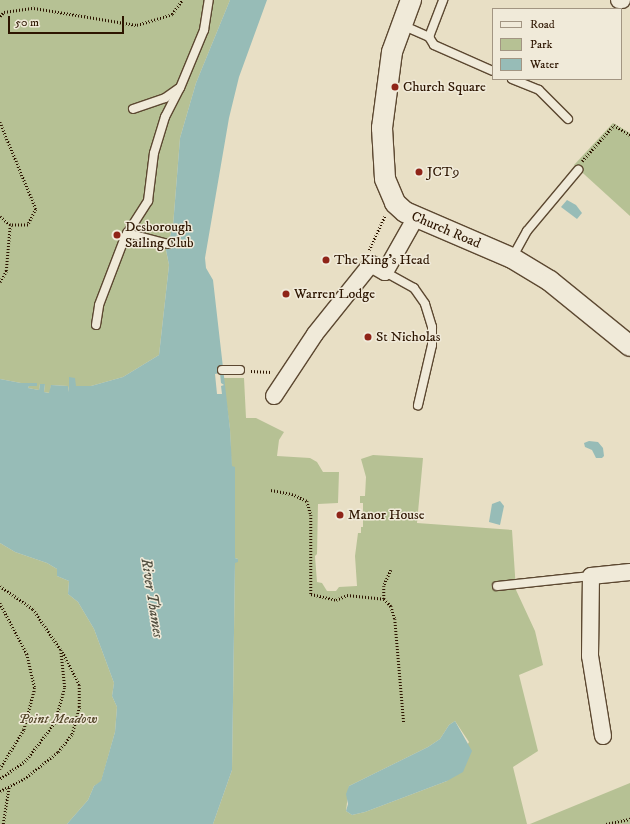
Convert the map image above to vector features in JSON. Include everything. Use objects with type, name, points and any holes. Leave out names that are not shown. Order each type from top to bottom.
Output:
[{"type":"street","name":"Church Road","points":[[411,0],[401,25],[388,74],[382,156],[389,193],[395,203],[416,217],[512,258],[550,281],[630,346]]},
{"type":"street","points":[[274,396],[315,334],[371,264],[385,272],[416,217]]},
{"type":"street","points":[[603,736],[590,656],[590,576],[630,572]]},
{"type":"lane","points":[[96,325],[100,300],[127,233],[148,201],[154,153],[165,117],[180,88],[204,30],[209,0]]},
{"type":"lane","points":[[429,37],[443,0]]},
{"type":"lane","points":[[401,25],[429,37],[434,45],[492,71]]},
{"type":"lane","points":[[514,80],[539,90],[568,119]]},
{"type":"lane","points":[[133,109],[165,98],[180,88]]},
{"type":"lane","points":[[512,258],[527,231],[578,170]]},
{"type":"lane","points":[[127,233],[168,244]]},
{"type":"lane","points":[[385,272],[414,288],[425,304],[432,327],[432,345],[418,405]]},
{"type":"lane","points":[[222,370],[240,370]]},
{"type":"lane","points":[[497,586],[590,576]]},
{"type":"path","points":[[0,16],[4,12],[34,8],[137,25],[172,14],[182,0]]},
{"type":"path","points":[[0,122],[36,209],[28,225],[10,225],[0,217]]},
{"type":"path","points":[[578,170],[578,165],[614,125],[630,135]]},
{"type":"path","points":[[0,282],[6,271],[10,225]]},
{"type":"path","points":[[271,490],[292,494],[307,501],[311,515],[311,594],[336,600],[347,595],[384,599],[391,606],[396,619],[404,723]]},
{"type":"path","points":[[384,599],[384,586],[391,570]]},
{"type":"path","points":[[0,586],[33,609],[61,650],[79,685],[79,707],[72,734],[58,752],[24,779],[0,791]]},
{"type":"path","points":[[0,603],[28,654],[35,688],[24,730],[0,770]]},
{"type":"path","points":[[0,779],[26,761],[55,723],[64,688],[61,650]]},
{"type":"path","points":[[3,824],[9,787]]},
{"type":"path","points":[[606,824],[630,819]]},
{"type":"green space","points":[[0,0],[230,0],[196,83],[180,138],[173,226],[166,250],[169,265],[159,355],[123,377],[91,386],[76,386],[69,392],[68,386],[51,385],[50,393],[44,392],[45,384],[40,384],[39,390],[28,388],[29,386],[37,383],[21,383],[0,379]]},
{"type":"green space","points":[[613,123],[630,133],[630,216],[574,165]]},
{"type":"green space","points":[[223,378],[244,378],[246,418],[256,418],[284,432],[279,440],[277,456],[310,458],[317,462],[323,472],[339,472],[338,503],[318,504],[317,554],[315,556],[317,582],[322,583],[327,591],[336,591],[339,587],[357,586],[355,556],[358,533],[361,533],[361,527],[363,527],[363,503],[360,503],[360,496],[365,496],[366,477],[361,459],[373,455],[423,458],[417,523],[512,530],[516,590],[535,631],[543,665],[519,675],[538,751],[513,767],[527,824],[213,824],[232,770],[235,562],[238,562],[238,559],[235,558],[230,429]],"holes":[[[455,721],[469,742],[447,781],[365,812],[352,815],[346,811],[349,786],[428,747],[440,739],[449,725]]]},
{"type":"green space","name":"Point Meadow","points":[[0,543],[15,552],[47,563],[57,569],[57,576],[69,581],[68,594],[78,602],[94,629],[114,683],[112,696],[117,707],[115,732],[101,782],[94,786],[88,800],[67,824],[0,824]]},
{"type":"green space","points":[[630,783],[630,824],[530,824]]},
{"type":"water","name":"River Thames","points":[[230,0],[267,0],[239,77],[229,118],[205,258],[206,268],[213,280],[230,429],[232,466],[235,467],[235,558],[238,559],[238,562],[235,563],[232,770],[213,824],[67,824],[88,800],[94,786],[101,781],[115,732],[117,707],[112,696],[114,683],[94,629],[78,602],[68,594],[69,581],[57,576],[57,569],[47,563],[15,552],[0,543],[0,379],[21,383],[37,383],[37,386],[29,386],[28,388],[39,390],[40,384],[45,384],[44,392],[49,393],[51,385],[68,386],[69,392],[69,377],[75,378],[76,386],[91,386],[123,377],[159,355],[169,265],[166,250],[173,226],[180,138],[196,83]]},
{"type":"water","points":[[567,200],[576,205],[582,213],[577,219],[561,207]]},
{"type":"water","points":[[589,441],[598,442],[603,448],[604,456],[602,458],[596,458],[592,450],[585,447],[584,443]]},
{"type":"water","points":[[500,501],[504,506],[500,525],[489,522],[492,504]]},
{"type":"water","points":[[455,721],[472,751],[463,772],[447,781],[365,812],[352,815],[346,811],[348,804],[346,794],[349,786],[428,747],[440,739],[449,725]]},
{"type":"pier","points":[[220,373],[221,383],[224,385],[221,386],[222,394],[217,394],[215,374]]},
{"type":"place","name":"Church Square","points":[[395,87]]},
{"type":"place","name":"JCT9","points":[[419,172]]},
{"type":"place","name":"Desborough Sailing Club","points":[[117,235]]},
{"type":"place","name":"The King's Head","points":[[326,260]]},
{"type":"place","name":"Warren Lodge","points":[[286,294]]},
{"type":"place","name":"St Nicholas","points":[[368,337]]},
{"type":"place","name":"Manor House","points":[[340,515]]}]
